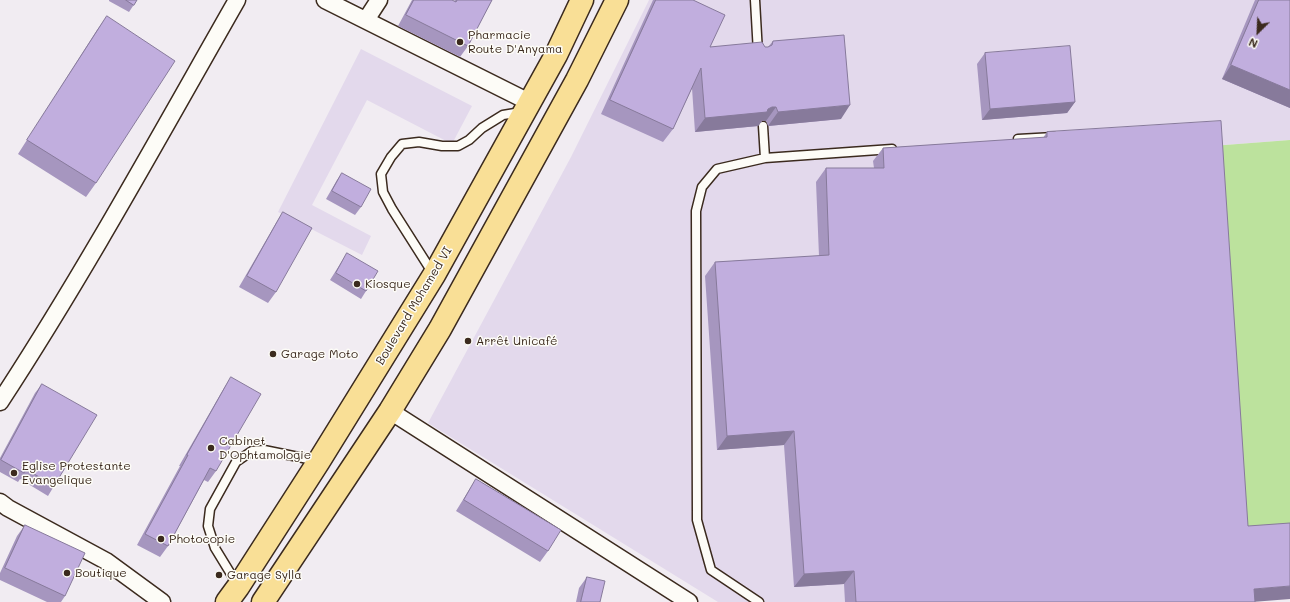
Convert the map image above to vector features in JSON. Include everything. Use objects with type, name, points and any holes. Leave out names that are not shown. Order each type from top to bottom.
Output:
[{"type":"main road","name":"Boulevard Mohamed VI","points":[[233,594],[319,461],[434,275],[556,55],[582,0]]},
{"type":"main road","points":[[263,602],[309,535],[390,411],[440,329],[521,183],[617,0]]},
{"type":"main road","points":[[283,518],[309,535]]},
{"type":"street","points":[[0,402],[110,222],[237,0]]},
{"type":"street","points":[[325,0],[366,20],[528,107]]},
{"type":"street","points":[[366,20],[379,0]]},
{"type":"street","points":[[390,411],[688,602]]},
{"type":"street","points":[[0,502],[28,519],[106,561],[162,602]]},
{"type":"lane","points":[[755,0],[758,56]]},
{"type":"lane","points":[[434,275],[392,209],[383,192],[381,174],[391,157],[402,144],[418,142],[442,146],[458,146],[469,140],[482,128],[503,115],[528,107]]},
{"type":"lane","points":[[763,126],[765,158]]},
{"type":"lane","points":[[1010,140],[1066,136]]},
{"type":"lane","points":[[759,602],[711,570],[697,520],[696,211],[702,187],[717,169],[765,158],[900,148]]},
{"type":"lane","points":[[233,594],[208,526],[210,509],[236,462],[252,451],[264,450],[319,461]]},
{"type":"shaded area","points":[[649,0],[1290,0],[1290,140],[1212,146],[1244,602],[718,602],[428,423],[571,157]]},
{"type":"shaded area","points":[[361,49],[472,106],[452,144],[367,100],[312,205],[371,236],[362,255],[278,212]]},
{"type":"green space","points":[[1290,140],[1290,536],[1239,540],[1212,146]]},
{"type":"building","points":[[126,0],[137,0],[134,5]]},
{"type":"building","points":[[414,0],[452,0],[456,2],[457,0],[492,0],[468,46],[406,15]]},
{"type":"building","points":[[656,0],[693,0],[725,15],[710,47],[762,42],[765,47],[768,47],[772,45],[773,41],[844,35],[850,105],[778,112],[776,107],[772,107],[768,109],[767,112],[705,118],[701,68],[673,129],[610,100]]},
{"type":"building","points":[[1259,0],[1290,0],[1290,90],[1231,65]]},
{"type":"building","points":[[107,16],[175,61],[96,183],[27,140]]},
{"type":"building","points":[[1070,46],[1075,102],[990,109],[985,53]]},
{"type":"building","points":[[1221,121],[1248,526],[1290,523],[1290,586],[1254,589],[1255,602],[856,602],[854,571],[804,574],[794,431],[727,436],[715,262],[829,255],[826,168],[884,168],[883,148],[1047,137],[1047,132]]},
{"type":"building","points":[[342,173],[371,189],[361,207],[332,191]]},
{"type":"building","points":[[283,212],[312,228],[276,292],[247,276]]},
{"type":"building","points":[[347,253],[378,271],[366,291],[336,273]]},
{"type":"building","points":[[231,377],[261,394],[216,471],[210,468],[168,546],[145,534]]},
{"type":"building","points":[[42,384],[97,415],[54,486],[26,469],[24,473],[1,460]]},
{"type":"building","points":[[476,479],[561,530],[548,551],[464,500]]},
{"type":"building","points":[[25,525],[85,553],[65,596],[5,568]]},
{"type":"building","points":[[587,577],[605,581],[600,602],[581,602]]},
{"type":"place","name":"Pharmacie Route D'Anyama","points":[[460,42]]},
{"type":"place","name":"Kiosque","points":[[357,284]]},
{"type":"place","name":"Arrêt Unicafé","points":[[468,341]]},
{"type":"place","name":"Garage Moto","points":[[273,354]]},
{"type":"place","name":"Cabinet D'Ophtamologie","points":[[211,448]]},
{"type":"place","name":"Eglise Protestante Evangelique","points":[[14,473]]},
{"type":"place","name":"Photocopie","points":[[161,539]]},
{"type":"place","name":"Boutique","points":[[67,573]]},
{"type":"place","name":"Garage Sylla","points":[[219,575]]}]
